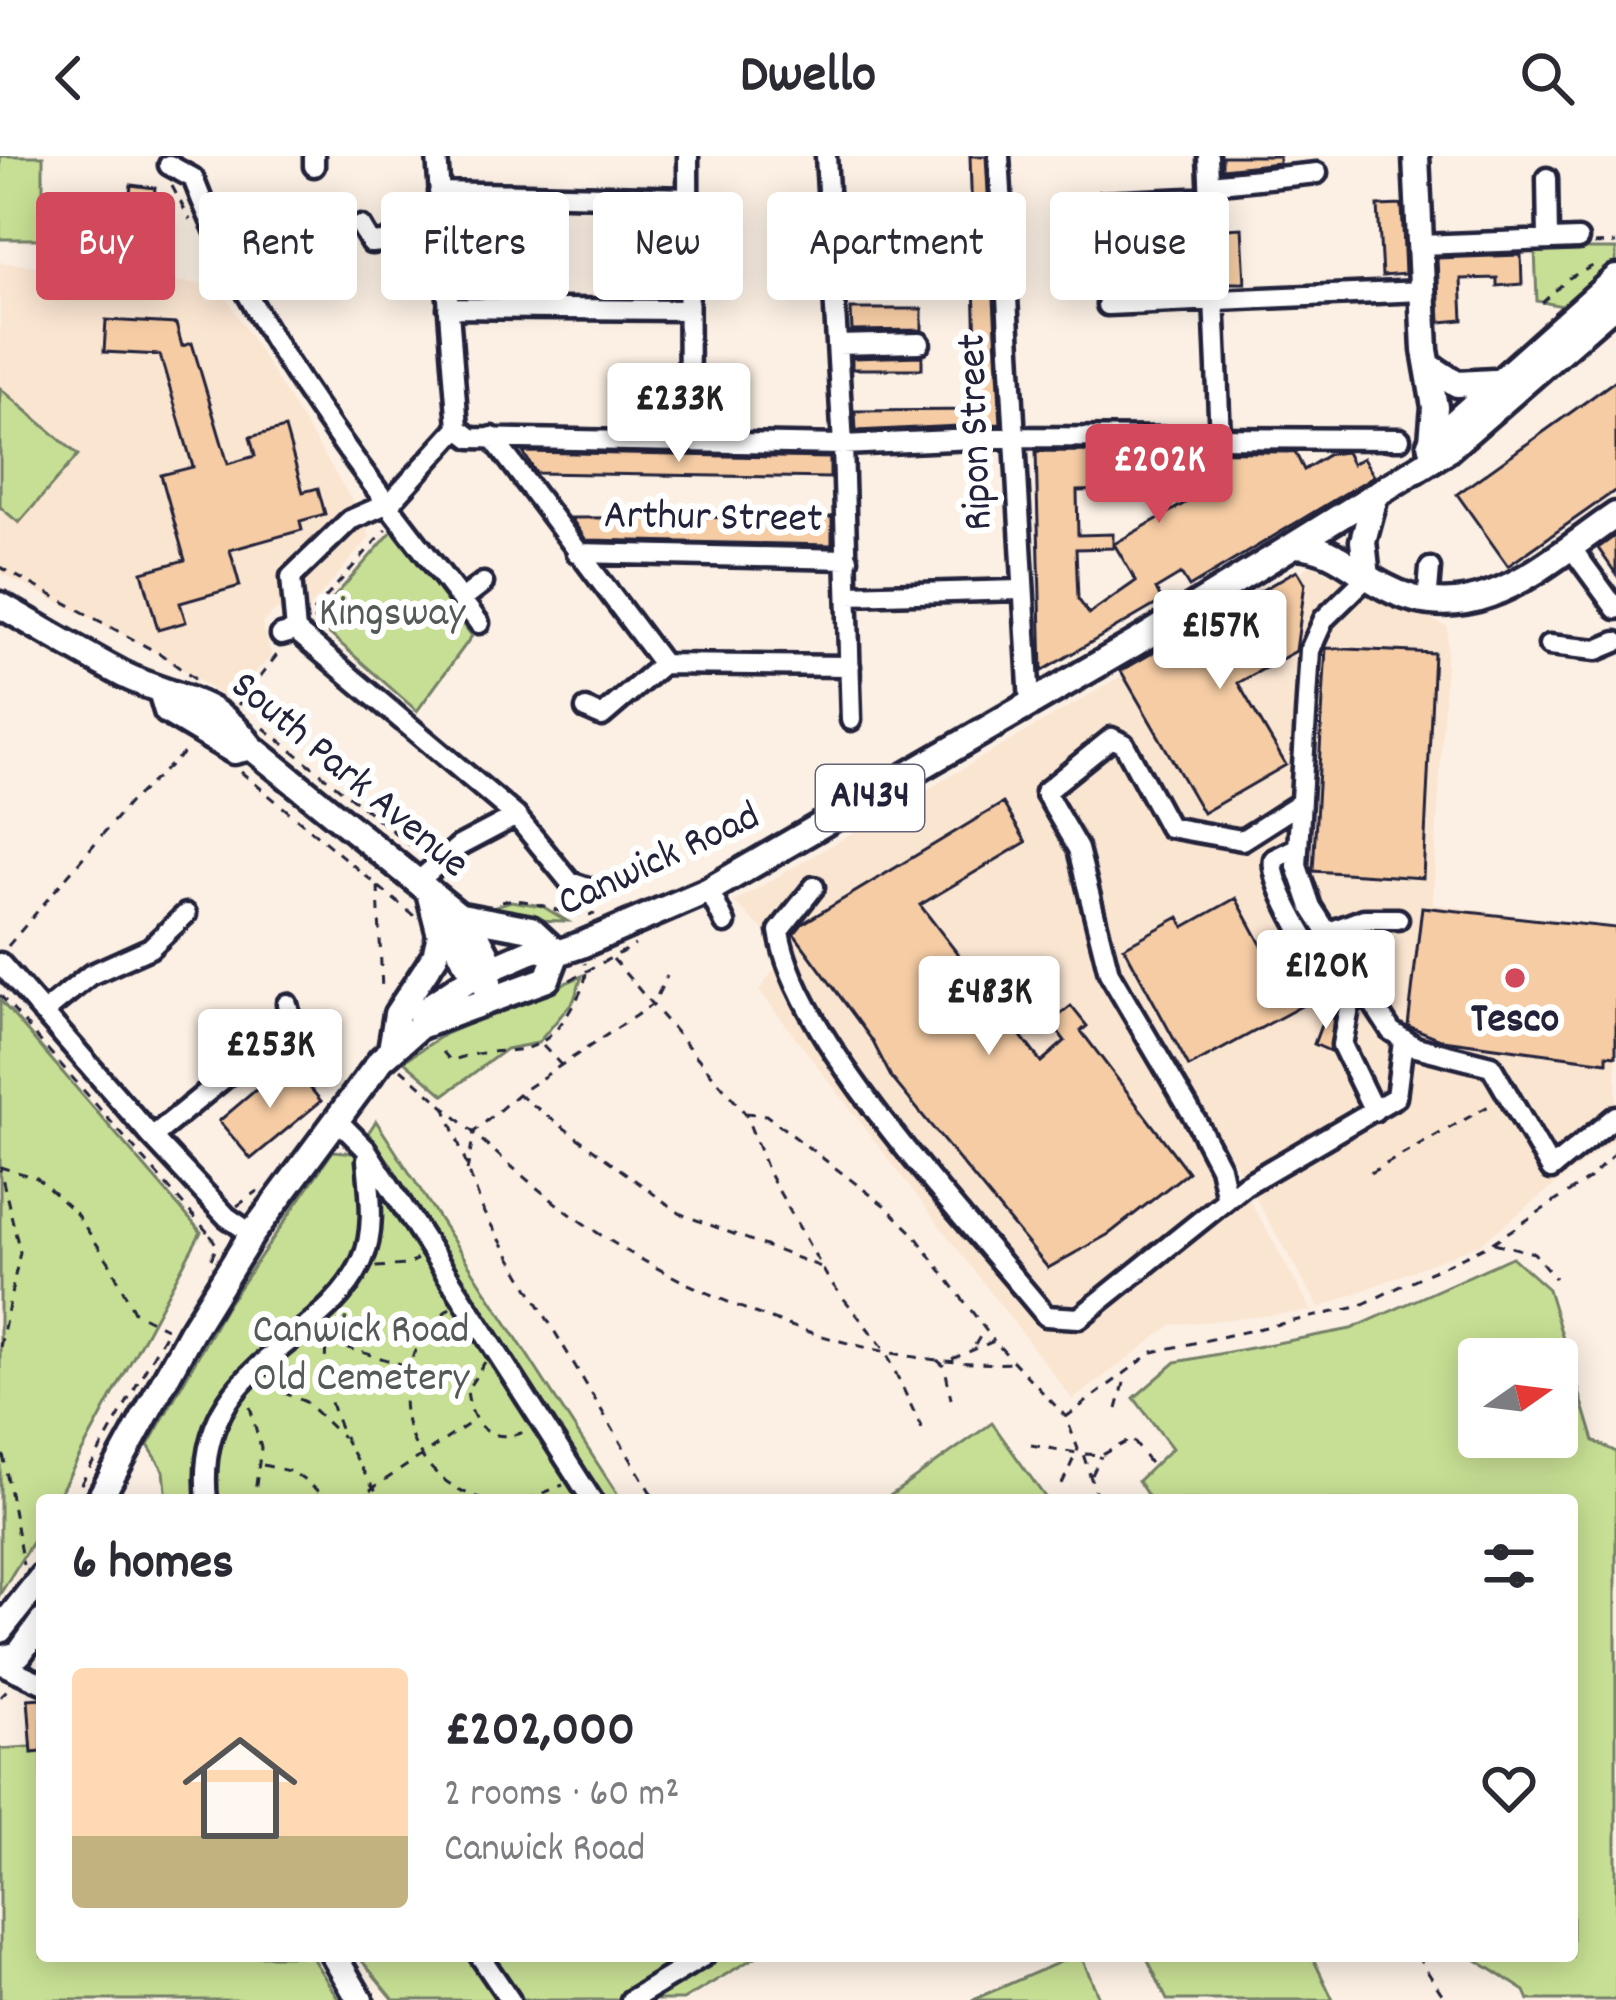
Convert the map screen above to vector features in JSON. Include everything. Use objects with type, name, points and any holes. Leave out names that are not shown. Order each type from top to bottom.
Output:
[{"type":"main road","points":[[1416,156],[1422,291],[1435,407],[1432,442]]},
{"type":"main road","name":"A1434","points":[[1543,355],[1608,270]]},
{"type":"main road","name":"A1434","points":[[1543,355],[1616,303]]},
{"type":"main road","name":"Canwick Road","points":[[1412,470],[1432,442],[1494,382],[1543,355]]},
{"type":"main road","name":"Canwick Road","points":[[420,1026],[422,1015],[433,1004],[483,976],[536,949],[557,952],[709,890],[1030,704],[1447,452],[1543,355]]},
{"type":"main road","points":[[1429,366],[1456,384],[1494,382]]},
{"type":"main road","points":[[1367,577],[1363,541],[1376,497]]},
{"type":"main road","points":[[1295,545],[1341,556],[1367,577],[1427,604],[1472,603],[1501,594],[1616,515]]},
{"type":"main road","name":"South Park Avenue","points":[[0,605],[162,694],[202,701],[235,724],[251,747],[472,926],[488,955],[483,976]]},
{"type":"main road","points":[[390,1060],[397,1014],[435,956],[440,934],[423,890]]},
{"type":"main road","points":[[453,915],[531,929],[557,952]]},
{"type":"main road","name":"Canwick Road","points":[[98,1494],[252,1234],[336,1119],[420,1026],[547,979],[557,952]]},
{"type":"main road","points":[[465,1011],[483,976]]},
{"type":"main road","points":[[0,1630],[36,1574]]},
{"type":"main road","points":[[0,1662],[19,1654],[36,1630]]},
{"type":"main road","points":[[338,1962],[360,2000]]},
{"type":"street","points":[[436,156],[439,192]]},
{"type":"street","points":[[688,156],[688,192]]},
{"type":"street","points":[[826,156],[829,192]]},
{"type":"street","name":"Ripon Street","points":[[999,156],[1017,437],[1019,590],[1030,704]]},
{"type":"street","points":[[1208,156],[1220,438]]},
{"type":"street","points":[[193,178],[210,164]]},
{"type":"street","points":[[170,165],[193,178],[224,260],[321,416],[479,623]]},
{"type":"street","points":[[1201,192],[1317,173]]},
{"type":"street","points":[[1547,178],[1548,240]]},
{"type":"street","points":[[361,226],[371,243],[381,242]]},
{"type":"street","points":[[1421,245],[1578,239]]},
{"type":"street","points":[[1107,305],[1422,291]]},
{"type":"street","points":[[447,300],[458,428],[391,502],[350,520],[291,577],[292,628],[516,817],[570,882],[591,889]]},
{"type":"street","points":[[688,300],[689,441]]},
{"type":"street","points":[[835,300],[851,720]]},
{"type":"street","points":[[448,308],[688,310]]},
{"type":"street","points":[[837,345],[920,343]]},
{"type":"street","points":[[458,428],[471,438],[843,445],[1017,437],[1389,439],[1378,462]]},
{"type":"street","points":[[492,437],[663,664]]},
{"type":"street","points":[[1570,546],[1616,609]]},
{"type":"street","name":"Arthur Street","points":[[577,553],[848,559]]},
{"type":"street","points":[[1427,604],[1430,568]]},
{"type":"street","points":[[1367,577],[1334,606],[1313,640],[1304,685],[1297,805],[1296,848],[1303,888],[1366,997],[1403,1041],[1491,1066],[1551,1169],[1616,1116]]},
{"type":"street","points":[[461,601],[483,583]]},
{"type":"street","points":[[849,595],[1019,590]]},
{"type":"street","points":[[1549,645],[1597,650],[1616,642]]},
{"type":"street","points":[[607,738],[594,712],[663,664],[850,666]]},
{"type":"street","points":[[1227,1199],[1220,1167],[1195,1119],[1109,974],[1078,849],[1045,792],[1112,738],[1124,743],[1169,827],[1242,841],[1297,805]]},
{"type":"street","points":[[423,890],[436,866],[459,846],[516,817]]},
{"type":"street","points":[[1296,848],[1274,859],[1271,872],[1279,896],[1304,926],[1322,966],[1344,960]]},
{"type":"street","points":[[814,887],[779,931],[784,964],[832,1053],[1046,1316],[1079,1318],[1227,1199],[1396,1097],[1403,1041]]},
{"type":"street","points":[[709,890],[725,922]]},
{"type":"street","points":[[43,1013],[90,974],[150,948],[186,914]]},
{"type":"street","points":[[1328,934],[1344,923],[1398,919]]},
{"type":"street","points":[[2,957],[43,1013],[152,1137],[227,1217],[252,1234]]},
{"type":"street","points":[[1366,997],[1350,1004],[1342,1045],[1374,1111]]},
{"type":"street","points":[[152,1137],[282,1031],[291,1019],[286,1004]]},
{"type":"street","points":[[336,1119],[366,1149],[588,1494]]},
{"type":"street","points":[[208,1494],[212,1449],[239,1386],[257,1363],[340,1293],[362,1263],[371,1210],[366,1149]]},
{"type":"street","points":[[371,1210],[397,1203]]},
{"type":"street","points":[[0,1662],[36,1680]]},
{"type":"street","points":[[484,1962],[510,2000]]},
{"type":"street","points":[[631,2000],[694,1962]]},
{"type":"path","points":[[1578,239],[1616,243]]},
{"type":"path","points":[[1542,303],[1569,278],[1608,270]]},
{"type":"path","points":[[0,567],[162,655],[206,687]]},
{"type":"path","points":[[253,720],[436,866]]},
{"type":"path","points":[[2,957],[148,782],[196,745]]},
{"type":"path","points":[[240,771],[423,925]]},
{"type":"path","points":[[378,883],[382,992]]},
{"type":"path","points":[[490,904],[526,900],[576,917],[608,910]]},
{"type":"path","points":[[613,958],[745,1113],[769,1172],[823,1267],[885,1350],[922,1429]]},
{"type":"path","points":[[443,1052],[452,1061],[542,1045],[560,1029],[587,973],[569,981]]},
{"type":"path","points":[[466,1173],[474,1132],[518,1094],[653,1004],[667,976]]},
{"type":"path","points":[[0,995],[211,1236],[217,1246],[210,1260]]},
{"type":"path","points":[[542,1045],[561,1065]]},
{"type":"path","points":[[390,1060],[569,1213],[708,1293],[806,1330],[885,1350],[1015,1363]]},
{"type":"path","points":[[518,1094],[681,1214],[823,1267]]},
{"type":"path","points":[[1370,1173],[1508,1096]]},
{"type":"path","points":[[445,1105],[484,1213],[651,1494]]},
{"type":"path","points":[[745,1113],[766,1115],[884,1204],[994,1341],[1066,1417],[1096,1494]]},
{"type":"path","points":[[1066,1417],[1153,1352],[1357,1307],[1492,1243],[1589,1179],[1616,1152]]},
{"type":"path","points":[[0,1347],[20,1252],[0,1167],[37,1178],[75,1212],[110,1262],[134,1312],[167,1329]]},
{"type":"path","points":[[242,1199],[258,1192]]},
{"type":"path","points":[[211,1236],[218,1228]]},
{"type":"path","points":[[1492,1243],[1534,1253],[1555,1278]]},
{"type":"path","points":[[362,1263],[382,1270],[408,1265],[428,1251]]},
{"type":"path","points":[[340,1293],[326,1342],[324,1372],[342,1437],[378,1494]]},
{"type":"path","points":[[460,1300],[433,1321],[406,1366],[403,1408],[419,1456],[446,1484],[471,1494]]},
{"type":"path","points":[[975,1345],[986,1326]]},
{"type":"path","points":[[950,1360],[975,1345],[994,1341]]},
{"type":"path","points":[[326,1342],[406,1366]]},
{"type":"path","points":[[496,1354],[474,1373],[466,1390],[474,1421],[492,1435],[508,1438],[541,1423]]},
{"type":"path","points":[[936,1358],[946,1367],[951,1400]]},
{"type":"path","points":[[1117,1409],[1126,1374]]},
{"type":"path","points":[[255,1494],[261,1465],[258,1430],[239,1386],[252,1381],[284,1389],[342,1437]]},
{"type":"path","points":[[75,1494],[128,1397]]},
{"type":"path","points":[[365,1494],[474,1421]]},
{"type":"path","points":[[0,1437],[21,1564],[36,1574]]},
{"type":"path","points":[[1031,1445],[1102,1455],[1132,1439],[1152,1466]]},
{"type":"path","points":[[1062,1484],[1080,1455]]},
{"type":"path","points":[[1092,1476],[1102,1455]]},
{"type":"path","points":[[261,1465],[293,1472],[321,1494]]},
{"type":"path","points":[[539,1494],[577,1476]]},
{"type":"path","points":[[1421,1962],[1446,2000]]},
{"type":"shaded area","points":[[0,262],[36,266],[36,300],[175,300],[175,281],[199,284],[199,300],[228,300],[362,516],[370,537],[308,610],[276,610],[262,624],[272,656],[227,699],[148,647],[0,573]]},
{"type":"shaded area","points":[[1312,565],[1448,627],[1433,904],[1616,929],[1616,1137],[1480,1244],[1319,1308],[1183,1074],[1208,1058],[1179,1074],[1312,1311],[1172,1325],[1073,1400],[759,990],[787,952],[734,902]]},
{"type":"green space","points":[[0,156],[43,156],[43,192],[36,192],[36,239],[0,239]]},
{"type":"green space","points":[[1535,249],[1616,249],[1616,274],[1572,308],[1537,301]]},
{"type":"green space","points":[[0,388],[78,455],[19,523],[0,507]]},
{"type":"green space","name":"Kingsway","points":[[394,529],[472,636],[417,711],[314,620]]},
{"type":"green space","points":[[511,901],[542,906],[567,921],[529,920],[489,908]]},
{"type":"green space","points":[[582,976],[574,1000],[538,1043],[506,1049],[444,1095],[404,1061],[445,1034]]},
{"type":"green space","points":[[0,1000],[201,1232],[59,1494],[36,1494],[36,1536],[0,1594]]},
{"type":"green space","name":"Canwick Road Old Cemetery","points":[[376,1121],[617,1494],[166,1494],[164,1471],[148,1445],[225,1308],[333,1151],[355,1153]]},
{"type":"green space","points":[[1512,1257],[1548,1289],[1563,1338],[1458,1338],[1458,1458],[1578,1458],[1578,1388],[1594,1441],[1616,1452],[1616,2000],[1529,2000],[1525,1991],[1479,1962],[1578,1962],[1578,1494],[1147,1494],[1138,1481],[1172,1448],[1134,1398],[1176,1362],[1351,1329]]},
{"type":"green space","points":[[992,1423],[1043,1494],[892,1494]]},
{"type":"green space","points":[[36,1746],[36,1962],[315,1962],[339,2000],[0,2000],[0,1749]]},
{"type":"green space","points":[[363,1962],[747,1962],[683,2000],[394,2000]]},
{"type":"green space","points":[[1060,1962],[1084,1962],[1100,2000],[972,2000]]},
{"type":"green space","points":[[1149,1962],[1315,1962],[1333,2000],[1167,2000]]},
{"type":"building","points":[[970,156],[986,156],[988,192],[971,192]]},
{"type":"building","points":[[1222,156],[1279,156],[1279,163],[1222,169]]},
{"type":"building","points":[[131,185],[155,188],[155,192],[130,192]]},
{"type":"building","points":[[1402,205],[1405,274],[1382,276],[1378,206]]},
{"type":"building","points":[[1242,228],[1245,283],[1229,283],[1229,229]]},
{"type":"building","points":[[1521,255],[1522,284],[1497,286],[1497,278],[1461,279],[1463,320],[1440,322],[1437,258]]},
{"type":"building","points":[[975,300],[994,300],[1001,424],[856,431],[855,411],[978,410]]},
{"type":"building","points":[[851,309],[922,309],[922,330],[852,331]]},
{"type":"building","points":[[106,320],[176,324],[182,346],[192,343],[228,464],[255,456],[250,437],[285,428],[303,492],[318,488],[325,514],[300,521],[302,530],[230,550],[240,586],[180,603],[186,622],[158,630],[142,572],[185,560],[161,475],[193,467],[160,355],[104,352]]},
{"type":"building","points":[[922,356],[922,369],[852,369],[852,358]]},
{"type":"building","points":[[1616,380],[1616,490],[1508,566],[1457,494]]},
{"type":"building","points":[[1036,451],[1295,452],[1304,470],[1329,454],[1346,452],[1352,464],[1363,458],[1374,476],[1189,587],[1181,574],[1156,589],[1162,601],[1042,671]],"holes":[[[1113,490],[1113,499],[1192,499],[1114,544],[1136,581],[1089,614],[1078,599],[1076,549],[1113,548],[1113,534],[1078,535],[1077,491]]]},
{"type":"building","points":[[523,452],[830,458],[830,478],[536,473]]},
{"type":"building","points":[[832,517],[832,545],[586,540],[571,518]]},
{"type":"building","points":[[1616,535],[1616,574],[1598,548]]},
{"type":"building","points":[[1297,570],[1305,583],[1296,651],[1238,683],[1286,765],[1203,813],[1121,671]]},
{"type":"building","points":[[1326,648],[1434,653],[1423,878],[1313,871]]},
{"type":"building","points":[[1003,803],[1026,842],[920,905],[1041,1062],[1065,1041],[1051,1022],[1071,1006],[1087,1026],[1081,1031],[1188,1172],[1109,1234],[1048,1268],[891,1077],[872,1040],[794,934],[802,924]]},
{"type":"building","points":[[1236,898],[1281,981],[1292,975],[1307,1003],[1189,1067],[1124,947],[1179,917],[1184,927]]},
{"type":"building","name":"Tesco","points":[[1422,907],[1616,928],[1616,1056],[1607,1055],[1607,1062],[1443,1040],[1408,1026]]},
{"type":"building","points":[[1326,1012],[1334,1015],[1330,1051],[1314,1044]]},
{"type":"building","points":[[289,1062],[321,1101],[251,1159],[219,1121]]},
{"type":"building","points":[[36,1698],[36,1753],[32,1753],[28,1699]]},
{"type":"place","name":"Tesco","points":[[1515,978]]}]
